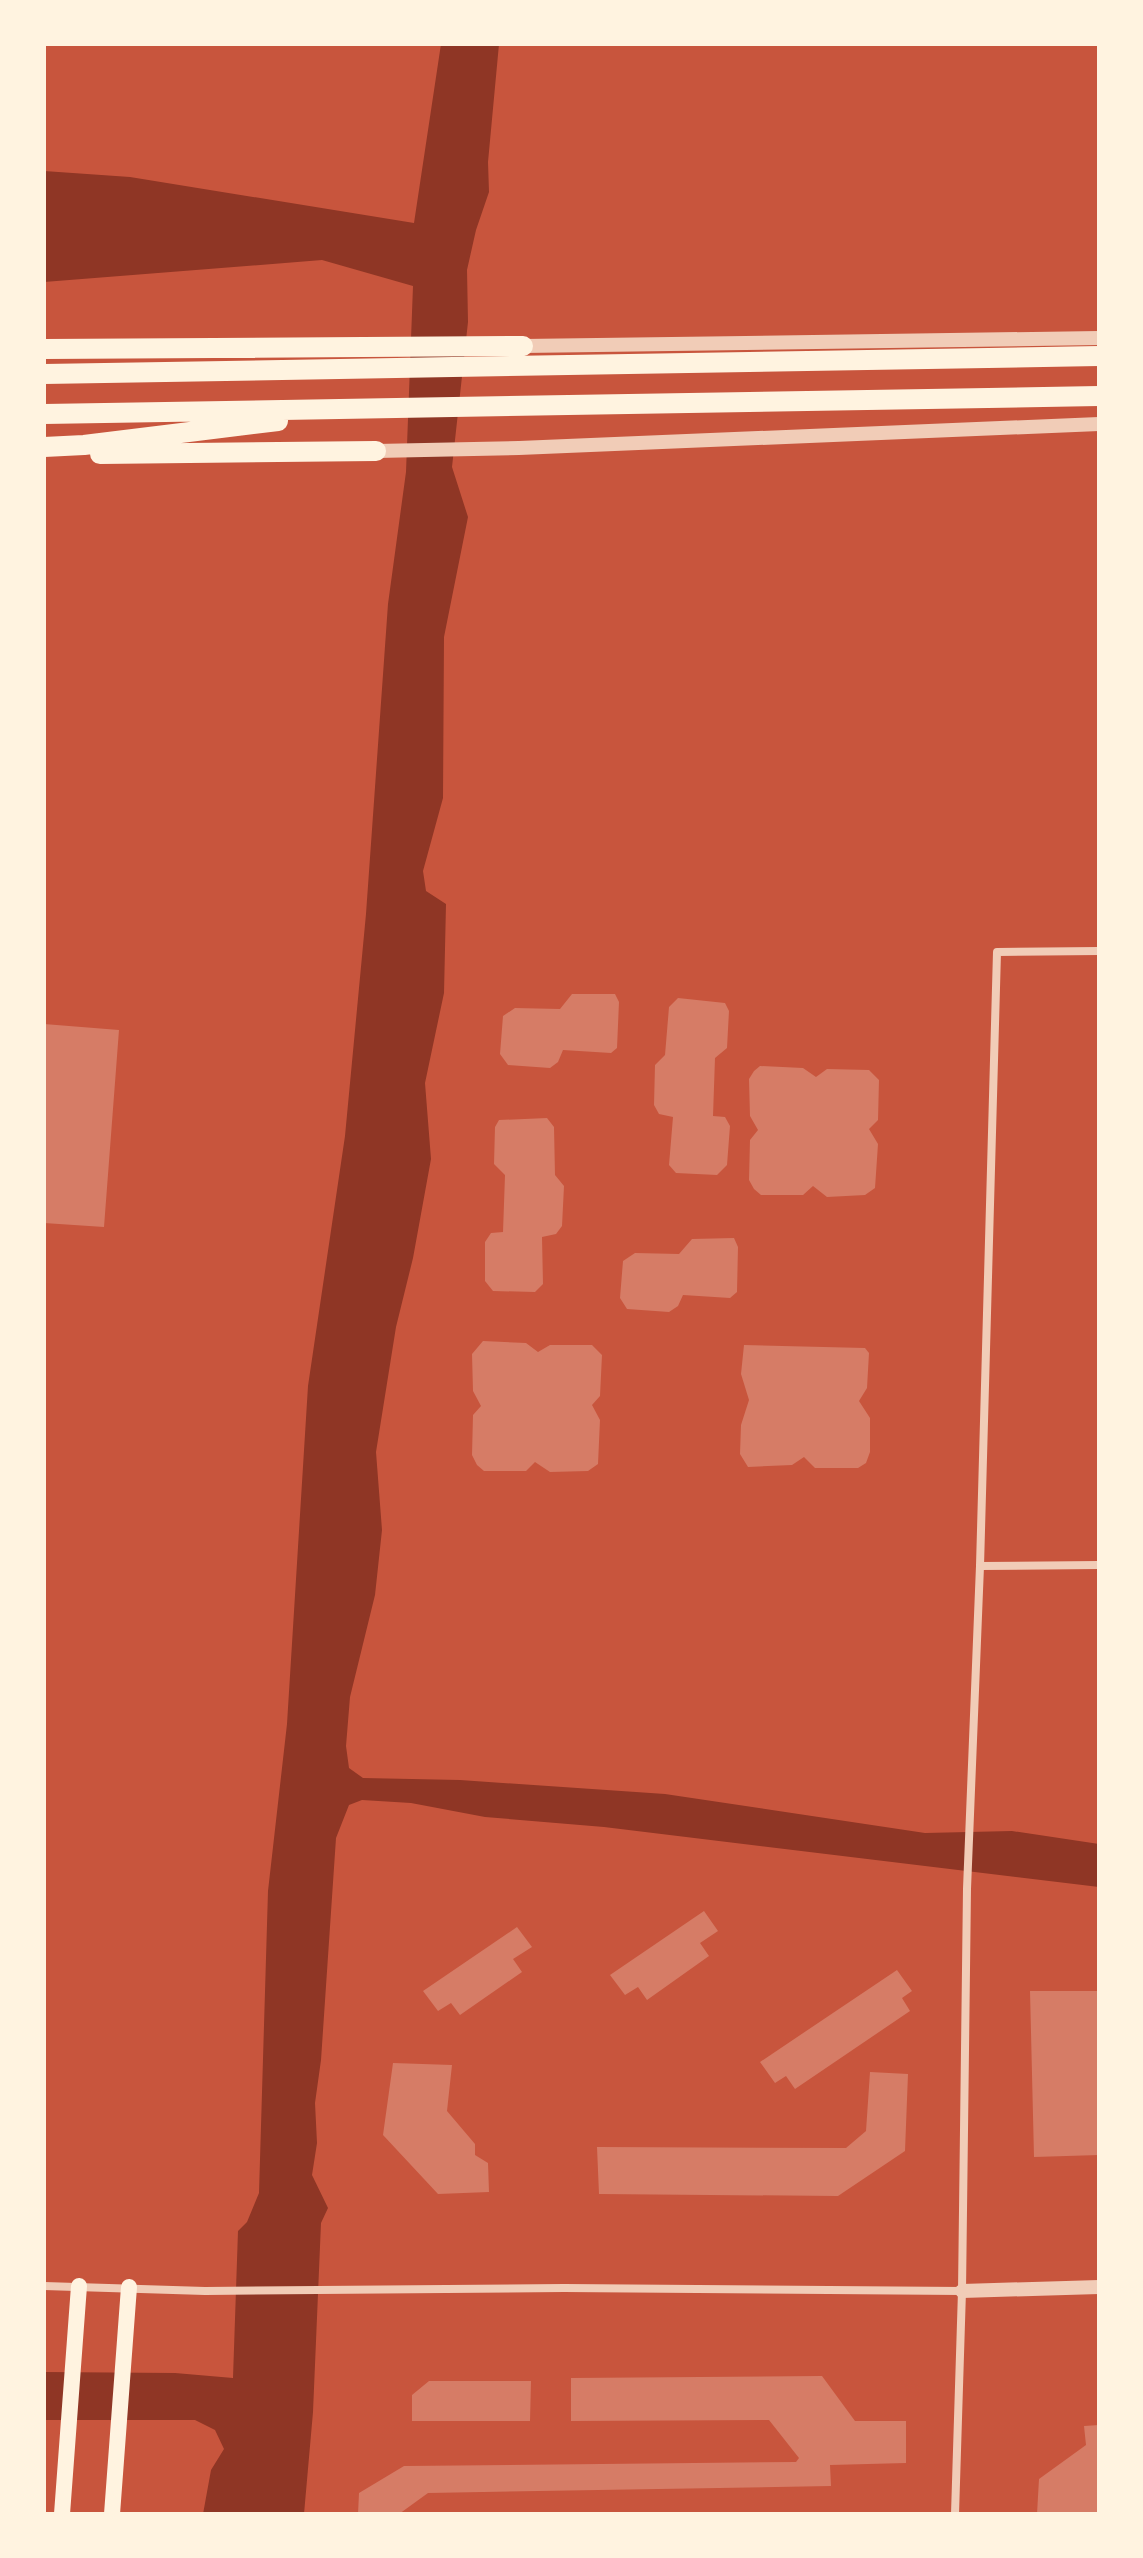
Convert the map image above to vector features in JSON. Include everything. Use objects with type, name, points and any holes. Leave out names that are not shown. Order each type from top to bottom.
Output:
[{"type":"highway","points":[[44,346],[523,346]]},
{"type":"highway","points":[[44,346],[391,367]]},
{"type":"highway","points":[[44,374],[1099,356]]},
{"type":"highway","points":[[44,414],[1099,396]]},
{"type":"highway","points":[[44,447],[84,445],[385,408]]},
{"type":"highway","points":[[44,454],[376,451]]},
{"type":"main road","points":[[62,2514],[79,2286]]},
{"type":"main road","points":[[112,2514],[129,2287]]},
{"type":"street","points":[[523,346],[1099,338]]},
{"type":"street","points":[[376,451],[1099,424]]},
{"type":"street","points":[[955,2514],[962,2291],[967,1889],[980,1566],[997,952],[1099,951]]},
{"type":"street","points":[[980,1566],[1099,1565]]},
{"type":"street","points":[[44,2286],[205,2291],[580,2288],[962,2291],[1099,2287]]},
{"type":"shaded area","points":[[441,44],[499,44],[488,162],[489,192],[467,270],[468,322],[452,467],[468,517],[444,637],[443,798],[423,871],[426,891],[446,904],[444,993],[425,1083],[431,1159],[413,1258],[396,1327],[376,1452],[382,1530],[375,1595],[350,1697],[346,1746],[349,1768],[363,1778],[460,1780],[665,1794],[925,1833],[1012,1831],[1099,1844],[1099,1887],[604,1827],[485,1817],[411,1803],[362,1800],[349,1805],[336,1838],[321,2060],[315,2103],[317,2143],[312,2175],[328,2208],[321,2223],[313,2412],[304,2514],[203,2514],[211,2470],[224,2449],[215,2430],[195,2420],[44,2420],[44,2372],[175,2373],[233,2378],[238,2231],[247,2222],[259,2193],[268,1891],[287,1724],[308,1386],[345,1136],[366,914],[388,604],[406,472],[413,286],[322,260],[44,282],[44,171],[130,177],[414,223]]},
{"type":"building","points":[[572,994],[615,994],[619,1002],[617,1048],[611,1053],[563,1050],[558,1062],[550,1068],[508,1065],[500,1054],[503,1016],[515,1008],[560,1009]]},
{"type":"building","points":[[678,998],[725,1003],[729,1011],[727,1048],[715,1058],[713,1116],[725,1117],[730,1126],[727,1165],[717,1175],[676,1173],[669,1165],[673,1117],[659,1114],[654,1105],[655,1065],[665,1055],[669,1007]]},
{"type":"building","points":[[44,1024],[119,1030],[104,1227],[44,1223]]},
{"type":"building","points":[[760,1066],[803,1068],[816,1077],[827,1069],[869,1070],[879,1080],[878,1120],[869,1129],[878,1144],[875,1188],[865,1195],[827,1197],[813,1186],[803,1195],[761,1195],[754,1189],[749,1180],[750,1140],[758,1130],[750,1116],[749,1079]]},
{"type":"building","points":[[547,1118],[554,1127],[555,1175],[564,1186],[562,1226],[556,1234],[542,1237],[543,1284],[535,1292],[493,1291],[485,1281],[485,1242],[491,1233],[503,1232],[505,1175],[494,1164],[495,1127],[499,1120]]},
{"type":"building","points":[[734,1238],[738,1247],[737,1292],[730,1298],[683,1295],[678,1306],[669,1312],[627,1309],[620,1298],[623,1261],[635,1253],[679,1254],[692,1239]]},
{"type":"building","points":[[483,1341],[526,1343],[538,1352],[550,1345],[592,1345],[602,1355],[600,1396],[592,1405],[600,1420],[598,1464],[588,1471],[550,1472],[535,1462],[526,1471],[484,1471],[477,1465],[472,1455],[473,1415],[481,1406],[473,1391],[472,1354]]},
{"type":"building","points":[[744,1345],[865,1348],[869,1353],[867,1388],[859,1401],[870,1418],[870,1452],[866,1463],[858,1468],[815,1468],[804,1457],[792,1465],[748,1467],[740,1454],[741,1425],[749,1400],[741,1374]]},
{"type":"building","points":[[704,1911],[718,1931],[700,1943],[709,1956],[647,2000],[638,1987],[625,1995],[610,1975]]},
{"type":"building","points":[[517,1927],[532,1947],[513,1959],[522,1972],[460,2015],[451,2003],[438,2011],[423,1991]]},
{"type":"building","points":[[897,1970],[912,1991],[902,1998],[910,2011],[795,2089],[786,2076],[775,2083],[760,2062]]},
{"type":"building","points":[[1030,1991],[1099,1991],[1099,2155],[1034,2157]]},
{"type":"building","points":[[393,2063],[452,2065],[447,2111],[475,2144],[475,2155],[488,2163],[489,2192],[438,2194],[383,2135]]},
{"type":"building","points":[[870,2072],[908,2074],[905,2151],[838,2196],[599,2194],[597,2147],[846,2148],[866,2131]]},
{"type":"building","points":[[822,2376],[855,2421],[906,2421],[906,2463],[830,2465],[831,2486],[428,2493],[399,2514],[358,2514],[359,2493],[404,2466],[796,2462],[799,2458],[769,2420],[571,2421],[571,2378]]},
{"type":"building","points":[[429,2381],[531,2381],[530,2421],[412,2421],[412,2395]]},
{"type":"building","points":[[1099,2425],[1099,2514],[1037,2514],[1039,2479],[1086,2445],[1084,2426]]}]
